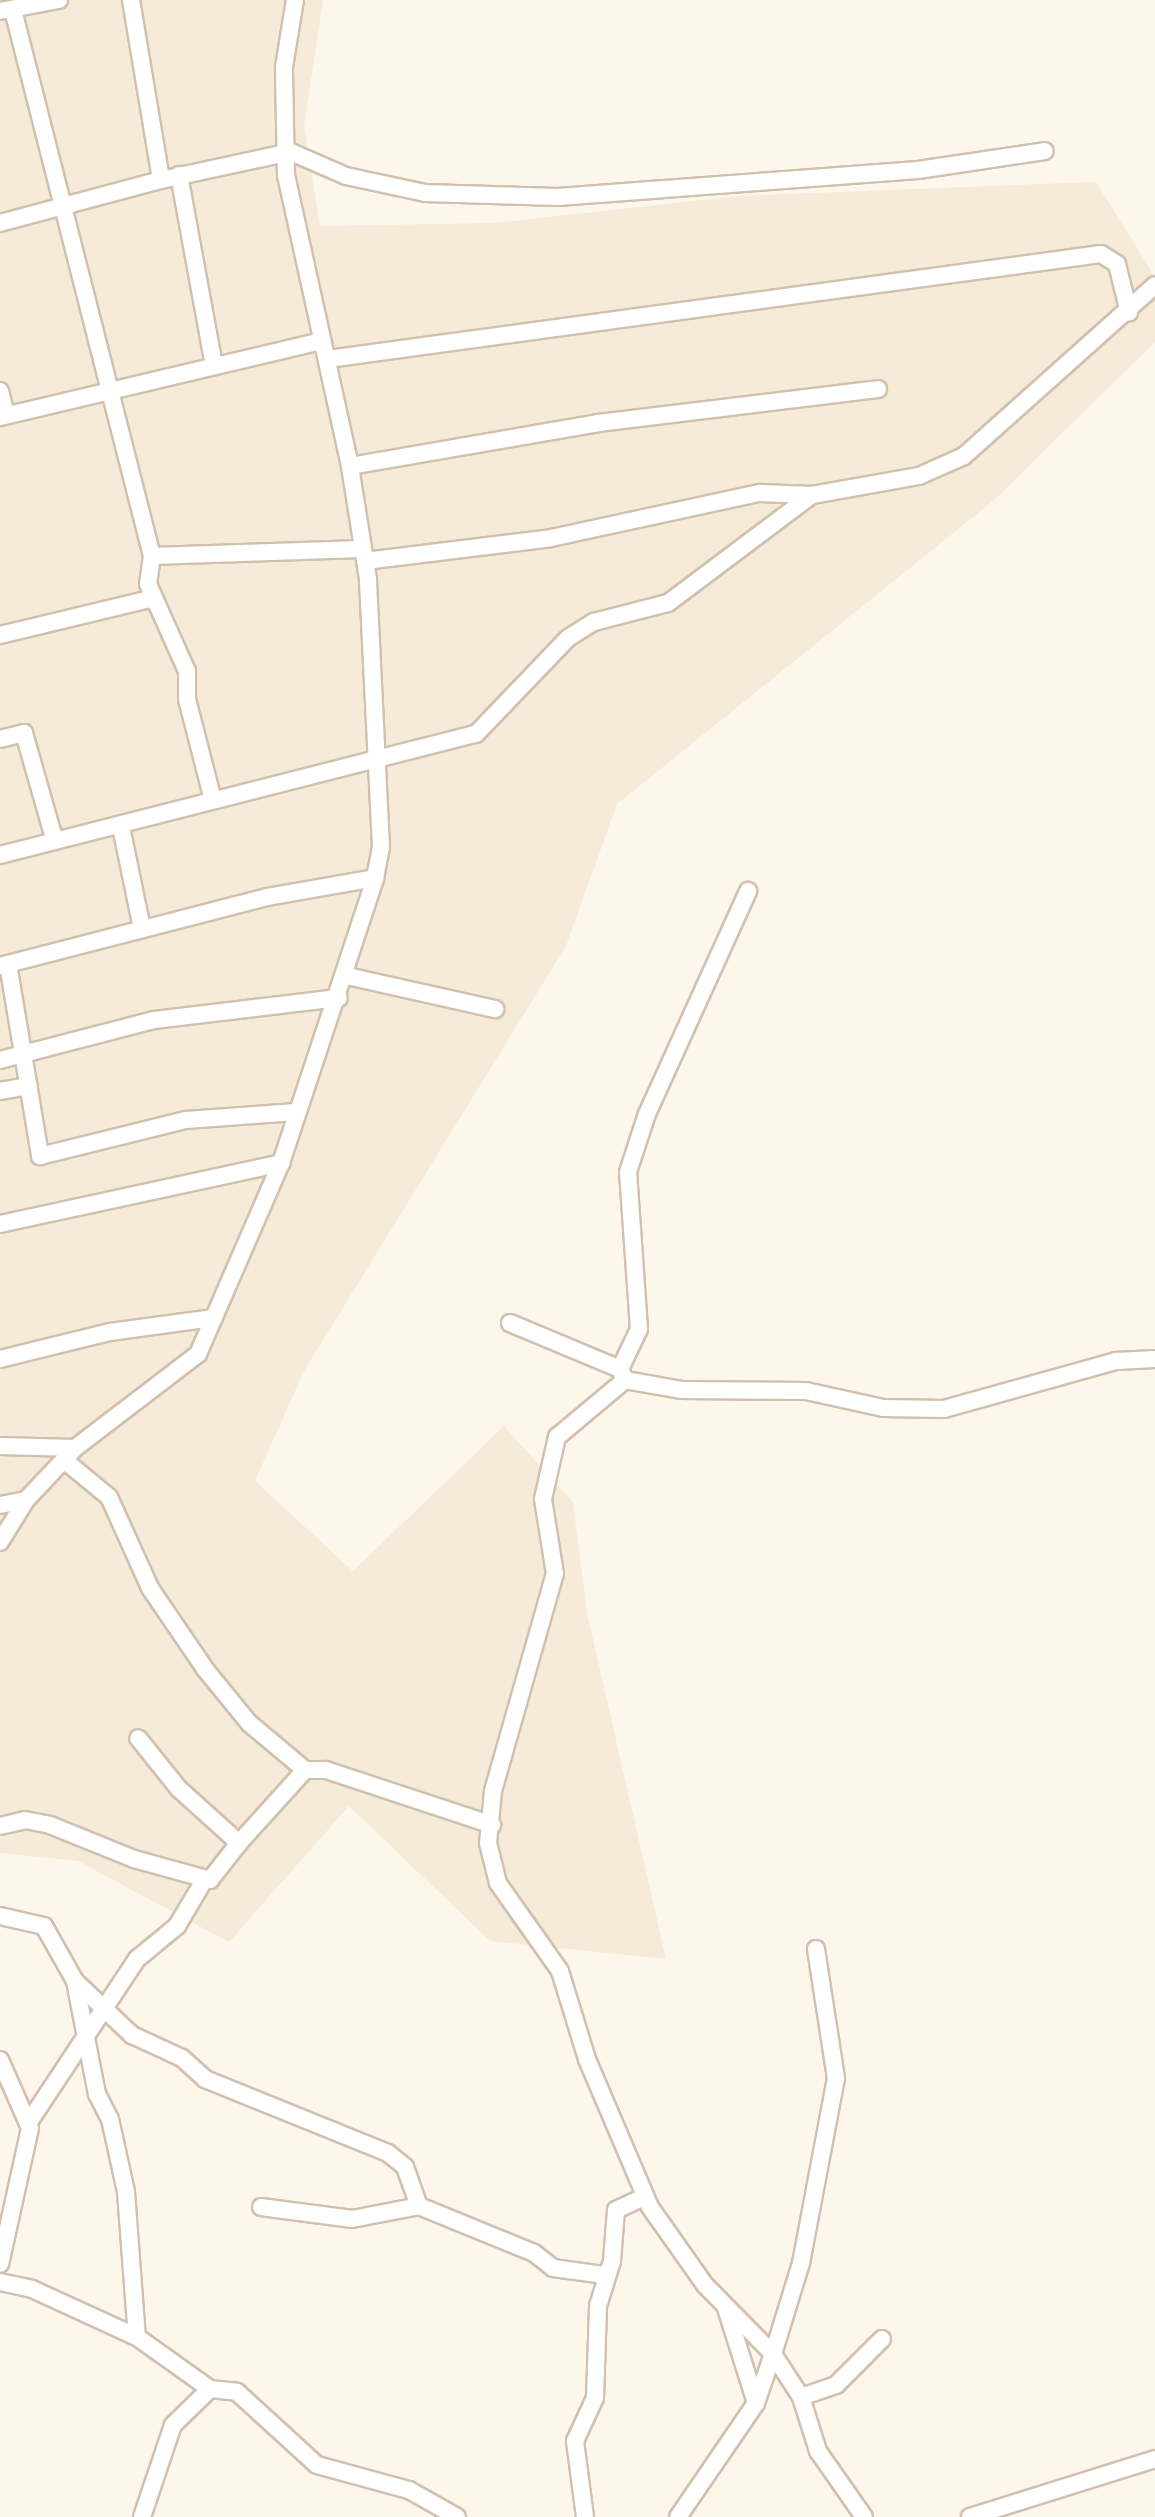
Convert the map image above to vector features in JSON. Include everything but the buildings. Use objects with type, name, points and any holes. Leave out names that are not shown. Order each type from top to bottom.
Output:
[{"type":"street","points":[[131,0],[161,180]]},
{"type":"street","points":[[0,1542],[26,1500],[69,1454],[185,1369],[215,1318],[281,1163],[296,1112],[347,976],[381,847],[363,555],[350,466],[286,176],[290,152],[283,125],[284,67],[295,0]]},
{"type":"street","points":[[49,1],[6,10],[62,206],[152,556],[148,584],[187,671],[187,699],[213,800]]},
{"type":"street","points":[[0,223],[178,175],[290,152],[346,176],[425,193],[558,197],[918,170],[1045,151]]},
{"type":"street","points":[[178,175],[214,365]]},
{"type":"street","points":[[328,359],[1101,254],[1117,264],[1129,313]]},
{"type":"street","points":[[152,556],[363,555],[551,538],[761,493],[812,495],[919,476],[964,456],[1129,313],[1155,285]]},
{"type":"street","points":[[0,391],[3,416],[321,341]]},
{"type":"street","points":[[350,466],[598,424],[878,389]]},
{"type":"street","points":[[0,855],[54,838],[121,827],[213,800],[476,734],[568,638],[594,622],[668,603],[812,495]]},
{"type":"street","points":[[0,635],[154,598]]},
{"type":"street","points":[[0,739],[24,733],[54,838]]},
{"type":"street","points":[[121,827],[142,928]]},
{"type":"street","points":[[296,1112],[186,1120],[40,1156],[23,1052],[4,965],[142,928],[375,878]]},
{"type":"street","points":[[748,891],[647,1114],[628,1172],[639,1329],[622,1374],[567,1427],[551,1457],[543,1499],[555,1574],[493,1791],[492,1825],[488,1843],[498,1883],[560,1971],[587,2059],[644,2197],[675,2249],[726,2308],[773,2354],[801,2397],[818,2451],[864,2517]]},
{"type":"street","points":[[347,976],[495,1009]]},
{"type":"street","points":[[0,1060],[154,1020],[339,998]]},
{"type":"street","points":[[0,1091],[29,1086]]},
{"type":"street","points":[[0,1224],[281,1163]]},
{"type":"street","points":[[0,1359],[110,1332],[215,1318]]},
{"type":"street","points":[[510,1323],[622,1374],[681,1390],[806,1391],[883,1408],[944,1409],[1116,1361],[1155,1359]]},
{"type":"street","points":[[0,1446],[69,1454],[109,1497],[150,1588],[205,1669],[249,1723],[305,1770],[326,1770],[492,1825]]},
{"type":"street","points":[[0,1505],[26,1500]]},
{"type":"street","points":[[138,1738],[179,1789],[239,1843]]},
{"type":"street","points":[[0,2264],[29,2122],[137,1959],[193,1906],[203,1882],[226,1866],[239,1843],[305,1770]]},
{"type":"street","points":[[0,1826],[25,1820],[85,1835],[134,1860],[203,1882]]},
{"type":"street","points":[[0,1916],[44,1926],[75,1981],[102,2009],[205,2079],[388,2154],[405,2167],[419,2206]]},
{"type":"street","points":[[678,2517],[756,2403],[801,2263],[836,2078],[816,1949]]},
{"type":"street","points":[[75,1981],[85,2035],[126,2192],[137,2337]]},
{"type":"street","points":[[0,2060],[29,2122]]},
{"type":"street","points":[[585,2517],[575,2441],[594,2399],[604,2275],[612,2261],[617,2205],[644,2197]]},
{"type":"street","points":[[261,2207],[352,2219],[419,2206],[534,2253],[553,2268],[604,2275]]},
{"type":"street","points":[[0,2282],[32,2289],[137,2337],[210,2389],[237,2392],[317,2465],[409,2490],[457,2517]]},
{"type":"street","points":[[726,2308],[756,2403]]},
{"type":"street","points":[[801,2397],[836,2385],[882,2339]]},
{"type":"street","points":[[142,2517],[173,2425],[210,2389]]},
{"type":"street","points":[[970,2517],[1155,2459]]},
{"type":"shaded area","points":[[0,0],[323,0],[304,126],[320,226],[494,223],[737,196],[1096,182],[1155,277],[1155,342],[993,501],[617,804],[566,946],[304,1371],[255,1481],[353,1571],[504,1426],[573,1502],[587,1613],[666,1959],[490,1941],[349,1806],[229,1942],[78,1861],[0,1853]]}]
